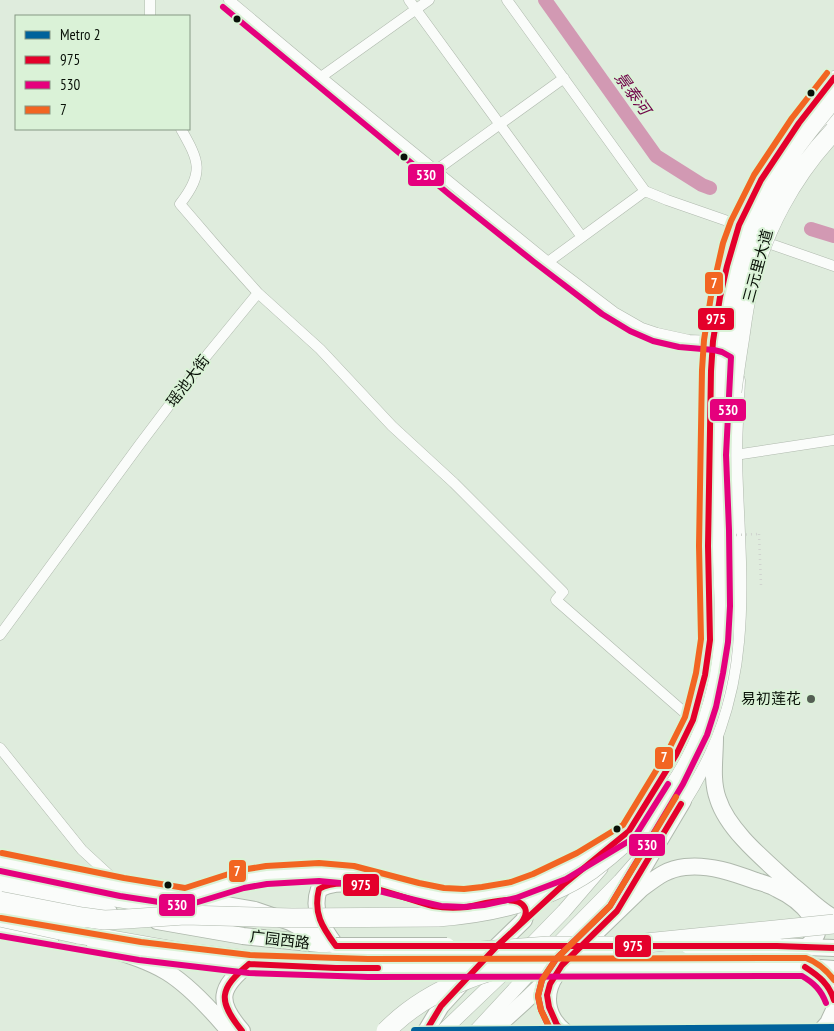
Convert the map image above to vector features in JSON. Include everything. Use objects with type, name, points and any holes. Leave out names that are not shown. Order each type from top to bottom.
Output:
[{"type":"highway","points":[[0,901],[82,918],[104,920],[185,915],[302,918],[438,917],[499,908],[548,893],[596,866],[634,834],[662,803],[686,768],[711,710],[720,672],[724,632],[721,503],[722,357],[728,306],[740,256],[775,179],[811,126],[834,98]]},
{"type":"highway","points":[[721,503],[727,430],[745,306],[751,278],[764,239],[776,213],[797,178],[834,131]]},
{"type":"highway","points":[[0,874],[96,894],[156,904],[263,917]]},
{"type":"highway","points":[[0,917],[78,934],[247,962],[325,962],[548,946],[616,946]]},
{"type":"highway","points":[[386,1031],[399,1018],[425,999],[450,986],[496,969],[542,958],[616,946],[834,924]]},
{"type":"highway","points":[[0,927],[78,934]]},
{"type":"highway","points":[[711,936],[766,939],[834,938]]},
{"type":"main road","name":"三元里大道","points":[[443,1031],[500,977],[564,911],[597,873],[629,831],[676,755],[693,720],[705,675],[710,640],[708,546],[709,446],[713,341],[720,297],[739,224],[761,180],[799,123],[834,78]]},
{"type":"main road","name":"三元里大道","points":[[476,1031],[528,974],[626,874],[655,840],[683,802],[698,776],[715,738],[732,675],[737,643],[739,578],[735,454],[740,352],[747,305],[762,241],[777,206],[803,163],[834,119]]},
{"type":"main road","points":[[715,738],[714,782],[725,816],[738,833],[762,857],[817,906],[834,918]]},
{"type":"main road","points":[[617,911],[683,802]]},
{"type":"main road","points":[[186,897],[242,879],[266,875],[320,872],[353,875],[443,897],[464,898],[483,896],[513,890],[563,871],[629,831]]},
{"type":"main road","points":[[0,862],[122,887],[255,910],[290,922],[336,946]]},
{"type":"main road","points":[[492,1031],[642,889],[661,874],[683,867],[700,866],[732,873],[776,888],[792,897],[816,924],[818,932],[814,940],[806,947]]},
{"type":"main road","points":[[336,946],[323,928],[316,905],[319,889],[326,885],[335,883],[353,884],[437,907],[465,908],[511,899],[521,902],[525,906],[526,916],[524,920],[452,993],[441,1006],[426,1031]]},
{"type":"main road","name":"广园西路","points":[[0,891],[207,930],[336,946],[777,946],[834,948]]},
{"type":"main road","points":[[30,933],[35,930],[38,923],[41,908],[40,899]]},
{"type":"main road","name":"广园西路","points":[[0,927],[140,951],[247,962],[336,968],[805,967],[834,969]]},
{"type":"main road","points":[[94,944],[150,963],[172,976],[196,996],[229,1031]]},
{"type":"main road","points":[[242,1031],[228,1014],[224,997],[232,980],[247,962]]},
{"type":"main road","points":[[562,965],[550,984],[548,995],[549,1007],[553,1018],[564,1031]]},
{"type":"main road","points":[[805,967],[822,978],[833,994],[834,1000]]},
{"type":"main road","points":[[821,1031],[828,1024],[834,1010]]},
{"type":"street","points":[[150,0],[150,15]]},
{"type":"street","points":[[229,0],[435,171],[548,262],[614,312],[642,328],[671,337],[724,343],[740,352]]},
{"type":"street","points":[[410,0],[582,237]]},
{"type":"street","points":[[321,77],[429,0]]},
{"type":"street","points":[[507,0],[645,191],[739,224]]},
{"type":"street","points":[[435,171],[564,78]]},
{"type":"street","points":[[182,130],[193,152],[197,172],[191,188],[180,204],[223,254],[258,293],[320,349],[392,426],[454,484],[563,592],[556,600],[693,720]]},
{"type":"street","points":[[548,262],[645,191]]},
{"type":"street","points":[[762,241],[834,266]]},
{"type":"street","name":"瑶池大街","points":[[0,635],[157,421],[258,293]]},
{"type":"street","points":[[735,454],[834,440]]},
{"type":"street","points":[[0,748],[82,850],[122,887]]},
{"type":"street","points":[[524,920],[579,871],[629,831]]},
{"type":"path","points":[[759,534],[761,585]]},
{"type":"waterway","name":"景泰河","points":[[545,0],[656,156],[710,188]]},
{"type":"waterway","name":"景泰河","points":[[811,229],[834,236]]},
{"type":"metro line","name":"2","points":[[415,1031],[834,1028]]},
{"type":"transit line","name":"530","points":[[223,7],[450,195],[602,314],[630,331],[653,341],[679,347],[714,350],[731,357],[726,455],[730,606],[728,642],[716,707],[707,735],[683,784],[610,906],[556,959],[542,980],[538,996],[541,1010],[551,1031]]},
{"type":"transit line","name":"7","points":[[2,853],[124,878],[185,888],[241,870],[266,866],[319,863],[354,866],[419,883],[444,888],[464,889],[511,882],[533,874],[577,853],[623,825],[668,751],[685,717],[696,673],[701,639],[699,546],[702,370],[704,340],[711,296],[723,243],[731,221],[754,175],[792,118],[827,73]]},
{"type":"transit line","name":"975","points":[[426,1031],[441,1006],[498,945],[563,885],[629,831],[676,755],[693,720],[705,675],[710,640],[708,546],[711,371],[713,341],[720,297],[739,225],[761,180],[799,123],[834,78]]},
{"type":"transit line","name":"530","points":[[0,871],[120,896],[185,906],[244,888],[267,884],[319,881],[351,884],[441,906],[464,907],[484,905],[516,898],[566,879],[634,838],[668,784]]},
{"type":"transit line","name":"7","points":[[551,1031],[541,1010],[538,996],[542,980],[556,959],[610,906],[676,797]]},
{"type":"transit line","name":"975","points":[[564,1031],[557,1025],[549,1007],[547,995],[550,984],[562,965],[617,911],[681,804]]},
{"type":"transit line","name":"975","points":[[511,933],[522,922],[526,912],[521,903],[515,901],[498,901],[454,908],[433,906],[360,885],[345,884],[331,885],[319,889],[317,898],[320,919],[336,946],[777,946],[834,948]]},
{"type":"transit line","name":"7","points":[[1,918],[141,942],[250,955],[368,959],[806,958],[822,967],[834,980]]},
{"type":"transit line","name":"530","points":[[0,936],[139,960],[249,973],[368,977],[802,976],[817,987],[826,1003]]},
{"type":"transit line","name":"975","points":[[249,964],[378,968]]},
{"type":"transit line","name":"975","points":[[242,1031],[228,1011],[225,995],[232,981],[249,964]]},
{"type":"transit line","name":"975","points":[[805,967],[823,981],[834,1000]]},
{"type":"place","name":"易初莲花","points":[[811,699]]}]
